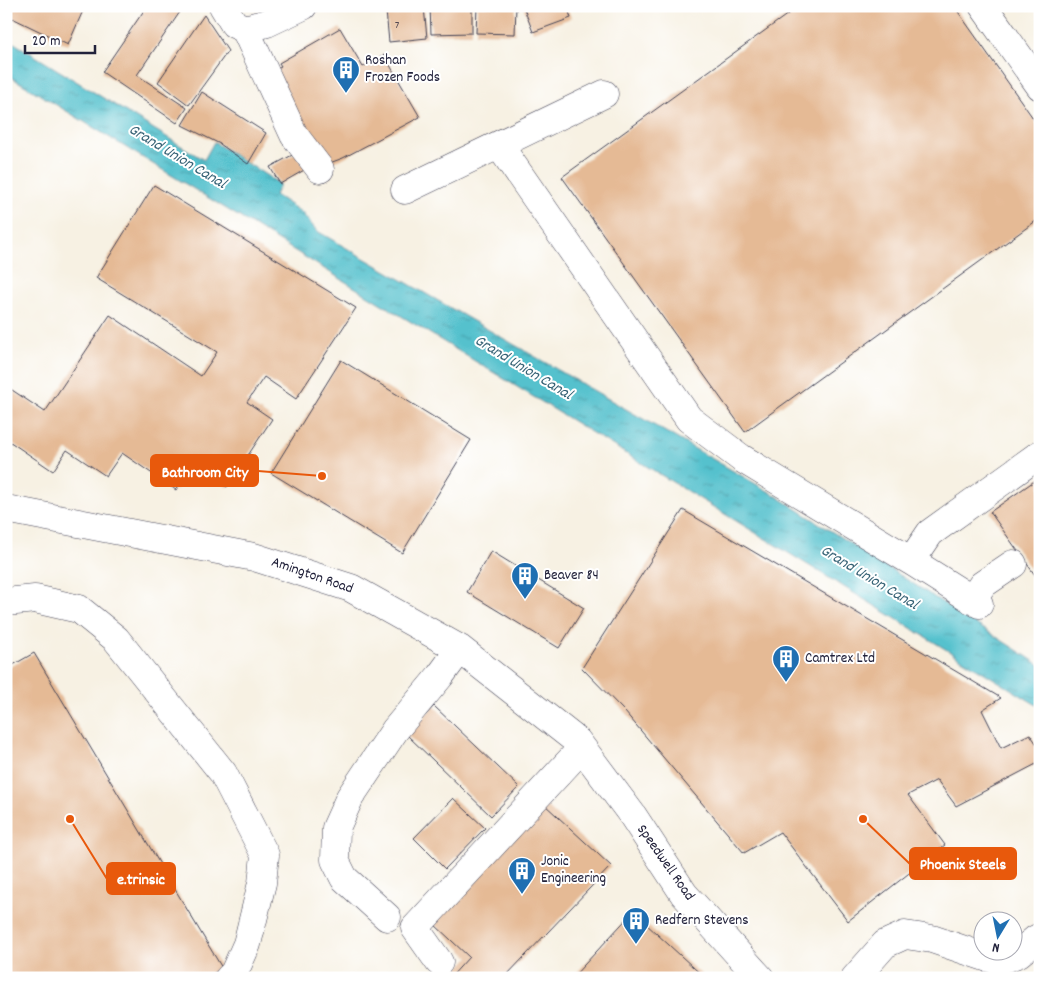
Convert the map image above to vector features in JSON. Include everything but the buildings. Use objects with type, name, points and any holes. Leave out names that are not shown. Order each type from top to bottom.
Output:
[{"type":"street","points":[[234,20],[267,23],[303,6]]},
{"type":"street","points":[[983,6],[1040,86]]},
{"type":"street","points":[[234,20],[294,135],[320,169]]},
{"type":"street","points":[[405,190],[604,94]]},
{"type":"street","points":[[499,145],[689,419],[741,458],[975,602],[982,585],[1013,564]]},
{"type":"street","points":[[911,561],[930,533],[1040,454]]},
{"type":"street","name":"Amington Road","points":[[6,509],[263,559],[351,588],[460,650],[579,744]]},
{"type":"street","points":[[6,602],[34,599],[79,609],[116,639],[223,773],[265,854],[262,883],[246,944],[230,978]]},
{"type":"street","points":[[387,917],[344,878],[335,860],[336,828],[350,798],[395,730],[460,650]]},
{"type":"street","points":[[439,962],[415,928],[579,744]]},
{"type":"street","name":"Speedwell Road","points":[[579,744],[633,816],[684,894],[760,978]]},
{"type":"street","points":[[855,978],[885,944],[904,935],[932,938],[961,950],[988,958],[1007,958],[1019,954],[1040,937]]},
{"type":"water","name":"Grand Union Canal","points":[[6,38],[204,160],[214,142],[280,184],[275,195],[301,212],[317,231],[775,495],[1040,665],[1040,707],[6,74]]},
{"type":"place","name":"Roshan Frozen Foods","points":[[346,94]]},
{"type":"place","name":"Bathroom City","points":[[322,476]]},
{"type":"place","name":"Beaver 84","points":[[525,600]]},
{"type":"place","name":"Camtrex Ltd","points":[[786,683]]},
{"type":"place","name":"e.trinsic","points":[[70,819]]},
{"type":"place","name":"Phoenix Steels","points":[[863,819]]},
{"type":"place","name":"Jonic Engineering","points":[[522,895]]},
{"type":"place","name":"Redfern Stevens","points":[[636,945]]}]
